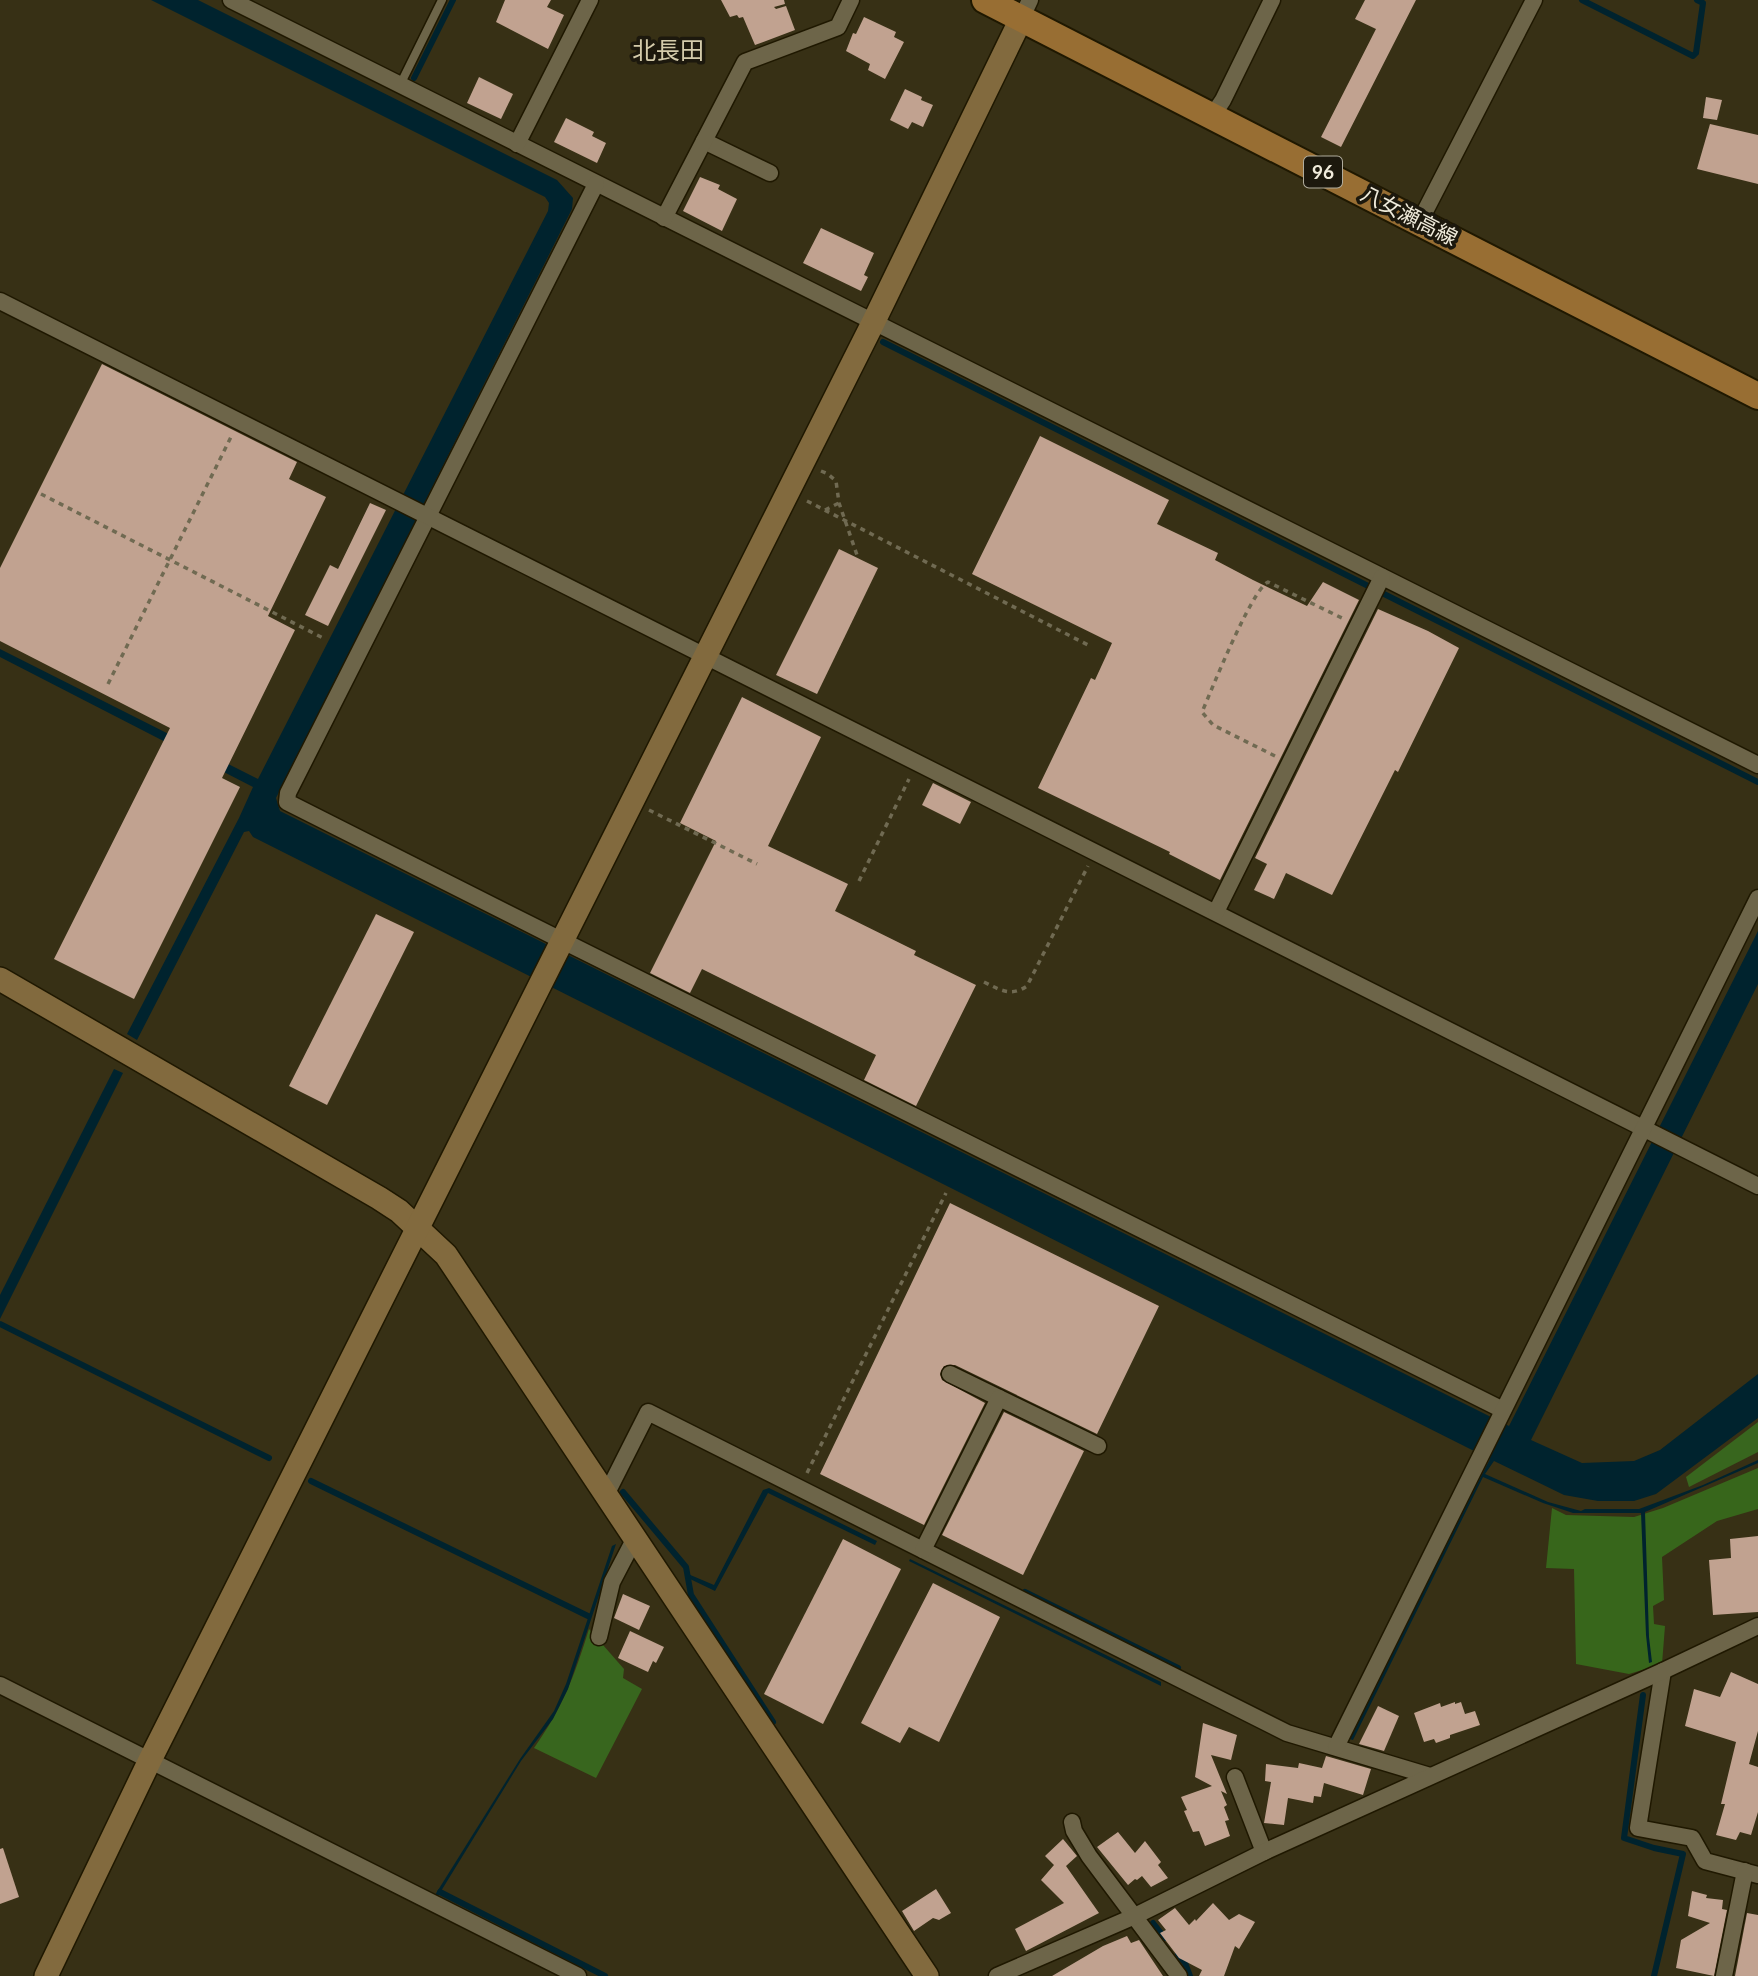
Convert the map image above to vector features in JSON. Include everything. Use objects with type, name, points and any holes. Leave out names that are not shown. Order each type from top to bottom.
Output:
[{"type":"main road","name":"八女瀬高線","points":[[985,0],[1025,9],[1213,115],[1758,396]]},
{"type":"street","points":[[231,0],[1758,765]]},
{"type":"street","points":[[517,144],[590,0]]},
{"type":"street","points":[[664,218],[745,62],[838,27],[851,0]]},
{"type":"street","points":[[1213,115],[1272,0]]},
{"type":"street","points":[[1420,221],[1534,0]]},
{"type":"street","points":[[46,1976],[150,1760],[703,656],[873,323],[1025,9]]},
{"type":"street","points":[[704,141],[770,173]]},
{"type":"street","points":[[596,184],[288,793],[287,802],[560,944],[1503,1409]]},
{"type":"street","points":[[0,301],[1758,1186]]},
{"type":"street","points":[[1216,912],[1382,577]]},
{"type":"street","points":[[1335,1747],[1758,898]]},
{"type":"street","points":[[0,979],[379,1198],[418,1227],[446,1255],[927,1976]]},
{"type":"street","points":[[950,1374],[1098,1446]]},
{"type":"street","points":[[923,1550],[999,1398]]},
{"type":"street","points":[[606,1495],[648,1412],[1287,1733],[1430,1776]]},
{"type":"street","points":[[599,1637],[612,1582],[635,1538]]},
{"type":"street","points":[[997,1976],[1135,1916],[1265,1852],[1758,1626]]},
{"type":"street","points":[[1663,1671],[1638,1828],[1692,1838],[1705,1861],[1751,1873],[1724,1976]]},
{"type":"street","points":[[0,1685],[578,1976]]},
{"type":"street","points":[[1235,1777],[1265,1852]]},
{"type":"street","points":[[1072,1822],[1074,1831],[1089,1856],[1179,1976]]},
{"type":"lane","points":[[400,85],[442,0]]},
{"type":"path","points":[[108,684],[239,422]]},
{"type":"path","points":[[857,555],[845,520],[839,503],[836,481],[817,470],[791,482],[825,510],[845,520],[1088,645]]},
{"type":"path","points":[[41,494],[325,639]]},
{"type":"path","points":[[825,510],[839,503]]},
{"type":"path","points":[[1290,763],[1213,725],[1202,712],[1248,611],[1262,585],[1268,582],[1358,626]]},
{"type":"path","points":[[859,881],[917,763]]},
{"type":"path","points":[[631,801],[757,864]]},
{"type":"path","points":[[984,982],[1013,993],[1027,986],[1095,852]]},
{"type":"path","points":[[800,1488],[947,1193]]},
{"type":"green space","points":[[1758,1422],[1758,1452],[1689,1487],[1686,1477]]},
{"type":"green space","points":[[1758,1468],[1758,1509],[1717,1521],[1662,1557],[1664,1600],[1653,1606],[1654,1624],[1665,1626],[1662,1664],[1629,1674],[1576,1664],[1574,1569],[1546,1568],[1552,1508],[1566,1515],[1634,1517],[1663,1508]]},
{"type":"green space","points":[[589,1629],[624,1669],[623,1678],[642,1689],[596,1778],[534,1748],[567,1691]]},
{"type":"water","points":[[151,0],[198,0],[557,180],[573,198],[572,209],[276,798],[280,811],[1509,1426],[1758,931],[1758,984],[1531,1440],[1582,1463],[1634,1461],[1660,1450],[1758,1374],[1758,1418],[1656,1494],[1634,1501],[1598,1501],[1564,1495],[1494,1461],[1485,1474],[1548,1502],[1581,1511],[1639,1509],[1703,1485],[1758,1460],[1758,1463],[1645,1512],[1652,1662],[1649,1663],[1646,1635],[1641,1513],[1573,1513],[1483,1477],[1353,1740],[1346,1738],[1490,1459],[253,837],[249,831],[244,832],[137,1040],[127,1034],[253,787],[0,657],[0,649],[258,779],[548,211],[549,203],[545,197]]},
{"type":"water","points":[[114,1069],[123,1073],[0,1319],[0,1295]]},
{"type":"water","points":[[769,1488],[877,1541],[875,1545],[768,1493],[715,1591],[688,1578],[688,1574],[714,1585],[763,1490]]},
{"type":"water","points":[[616,1544],[568,1689],[553,1719],[521,1761],[438,1896],[435,1895],[520,1759],[554,1711],[566,1684],[612,1546]]},
{"type":"water","points":[[910,1559],[1161,1682],[1161,1686],[909,1561]]},
{"type":"building","points":[[505,0],[551,0],[547,7],[564,15],[548,49],[496,22]]},
{"type":"building","points":[[721,0],[784,0],[785,4],[774,7],[776,9],[786,6],[795,30],[755,45],[743,17],[730,17]]},
{"type":"building","points":[[1365,0],[1416,0],[1341,147],[1321,137],[1376,29],[1355,19]]},
{"type":"building","points":[[864,17],[896,32],[894,37],[904,42],[885,79],[868,70],[870,64],[846,51],[853,33],[856,34]]},
{"type":"building","points":[[479,77],[513,94],[501,119],[467,103]]},
{"type":"building","points":[[905,89],[933,105],[923,127],[912,122],[908,129],[890,120]]},
{"type":"building","points":[[1706,97],[1722,100],[1717,120],[1703,118]]},
{"type":"building","points":[[566,118],[594,132],[592,136],[606,143],[597,163],[554,142]]},
{"type":"building","points":[[1710,124],[1758,135],[1758,184],[1697,169]]},
{"type":"building","points":[[700,177],[720,185],[718,189],[737,199],[722,231],[683,211]]},
{"type":"building","points":[[821,228],[874,253],[864,275],[868,277],[861,291],[803,263]]},
{"type":"building","points":[[102,364],[297,462],[289,479],[326,497],[268,616],[295,630],[222,778],[240,787],[134,999],[54,959],[170,728],[0,641],[0,568]]},
{"type":"building","points":[[1040,436],[1169,500],[1157,524],[1218,553],[1215,560],[1253,580],[1307,606],[1323,582],[1359,600],[1220,880],[1169,854],[1170,852],[1038,788],[1091,678],[1095,680],[1112,643],[972,574]]},
{"type":"building","points":[[370,503],[386,510],[328,626],[305,615],[330,565],[338,569]]},
{"type":"building","points":[[839,549],[878,568],[817,694],[776,675]]},
{"type":"building","points":[[1378,609],[1459,648],[1398,772],[1395,770],[1332,895],[1286,873],[1274,899],[1254,890],[1267,864],[1255,858]]},
{"type":"building","points":[[742,697],[821,737],[768,846],[848,884],[835,911],[916,951],[914,955],[976,985],[916,1106],[864,1080],[876,1055],[702,969],[690,993],[650,973],[716,841],[680,823]]},
{"type":"building","points":[[933,783],[971,802],[960,824],[922,805]]},
{"type":"building","points":[[376,914],[414,932],[327,1105],[289,1086]]},
{"type":"building","points":[[950,1203],[1159,1306],[1097,1434],[955,1365],[944,1366],[940,1374],[942,1380],[985,1403],[924,1525],[820,1474]]},
{"type":"building","points":[[1004,1412],[1084,1451],[1023,1575],[942,1535]]},
{"type":"building","points":[[1758,1536],[1758,1612],[1713,1615],[1709,1560],[1731,1558],[1730,1539]]},
{"type":"building","points":[[843,1539],[901,1569],[823,1724],[764,1694]]},
{"type":"building","points":[[933,1583],[1000,1617],[939,1742],[909,1727],[900,1743],[861,1723]]},
{"type":"building","points":[[623,1594],[650,1606],[639,1630],[614,1618]]},
{"type":"building","points":[[630,1631],[664,1647],[648,1672],[618,1658]]},
{"type":"building","points":[[1731,1672],[1758,1684],[1758,1731],[1749,1764],[1758,1767],[1758,1812],[1751,1835],[1740,1832],[1736,1840],[1716,1835],[1725,1804],[1721,1804],[1736,1742],[1685,1726],[1694,1689],[1720,1697]]},
{"type":"building","points":[[1461,1702],[1465,1714],[1475,1711],[1480,1725],[1450,1735],[1450,1738],[1436,1743],[1434,1739],[1424,1742],[1414,1713],[1440,1703],[1441,1707]]},
{"type":"building","points":[[1378,1706],[1399,1716],[1384,1751],[1359,1744]]},
{"type":"building","points":[[1203,1723],[1237,1735],[1231,1760],[1211,1755],[1227,1794],[1221,1791],[1227,1805],[1224,1807],[1229,1820],[1225,1821],[1230,1836],[1205,1846],[1199,1831],[1193,1832],[1181,1797],[1212,1786],[1195,1777]]},
{"type":"building","points":[[1326,1756],[1371,1769],[1363,1795],[1324,1783],[1321,1797],[1314,1796],[1313,1803],[1288,1798],[1284,1825],[1264,1823],[1271,1782],[1265,1781],[1266,1764],[1298,1768],[1299,1763],[1322,1768]]},
{"type":"building","points":[[1118,1832],[1135,1853],[1145,1841],[1161,1862],[1158,1865],[1168,1878],[1151,1887],[1142,1876],[1128,1885],[1097,1847]]},
{"type":"building","points":[[1063,1839],[1077,1856],[1066,1866],[1099,1913],[1026,1951],[1015,1929],[1064,1903],[1041,1880],[1054,1865],[1045,1856]]},
{"type":"building","points":[[3,1848],[19,1897],[0,1904],[0,1849]]},
{"type":"building","points":[[936,1889],[951,1913],[939,1920],[933,1918],[914,1931],[902,1911]]},
{"type":"building","points":[[1692,1891],[1707,1895],[1706,1898],[1723,1900],[1722,1909],[1727,1910],[1714,1976],[1676,1968],[1681,1940],[1710,1923],[1688,1916]]},
{"type":"building","points":[[1213,1903],[1229,1920],[1239,1914],[1255,1922],[1239,1949],[1235,1946],[1224,1976],[1199,1976],[1202,1970],[1179,1958],[1160,1933],[1166,1930],[1158,1920],[1175,1908],[1189,1925]]},
{"type":"building","points":[[1747,1913],[1758,1915],[1758,1976],[1735,1976]]},
{"type":"building","points":[[1127,1936],[1131,1943],[1139,1940],[1163,1976],[1052,1976],[1103,1946]]},
{"type":"waterway","points":[[414,78],[453,0]]},
{"type":"waterway","points":[[1582,0],[1693,56],[1696,53],[1703,3],[1697,0]]},
{"type":"waterway","points":[[883,342],[1758,782]]},
{"type":"waterway","points":[[0,1324],[269,1458]]},
{"type":"waterway","points":[[311,1481],[588,1616]]},
{"type":"waterway","points":[[623,1492],[686,1567],[691,1595],[773,1722]]},
{"type":"waterway","points":[[1025,1592],[1178,1668]]},
{"type":"waterway","points":[[1643,1695],[1624,1838],[1683,1854],[1654,1976]]},
{"type":"waterway","points":[[440,1892],[605,1976]]},
{"type":"waterway","points":[[1153,1923],[1165,1938]]},
{"type":"waterway","points":[[1178,1954],[1190,1976]]},
{"type":"district","name":"北長田","points":[[668,51]]}]
